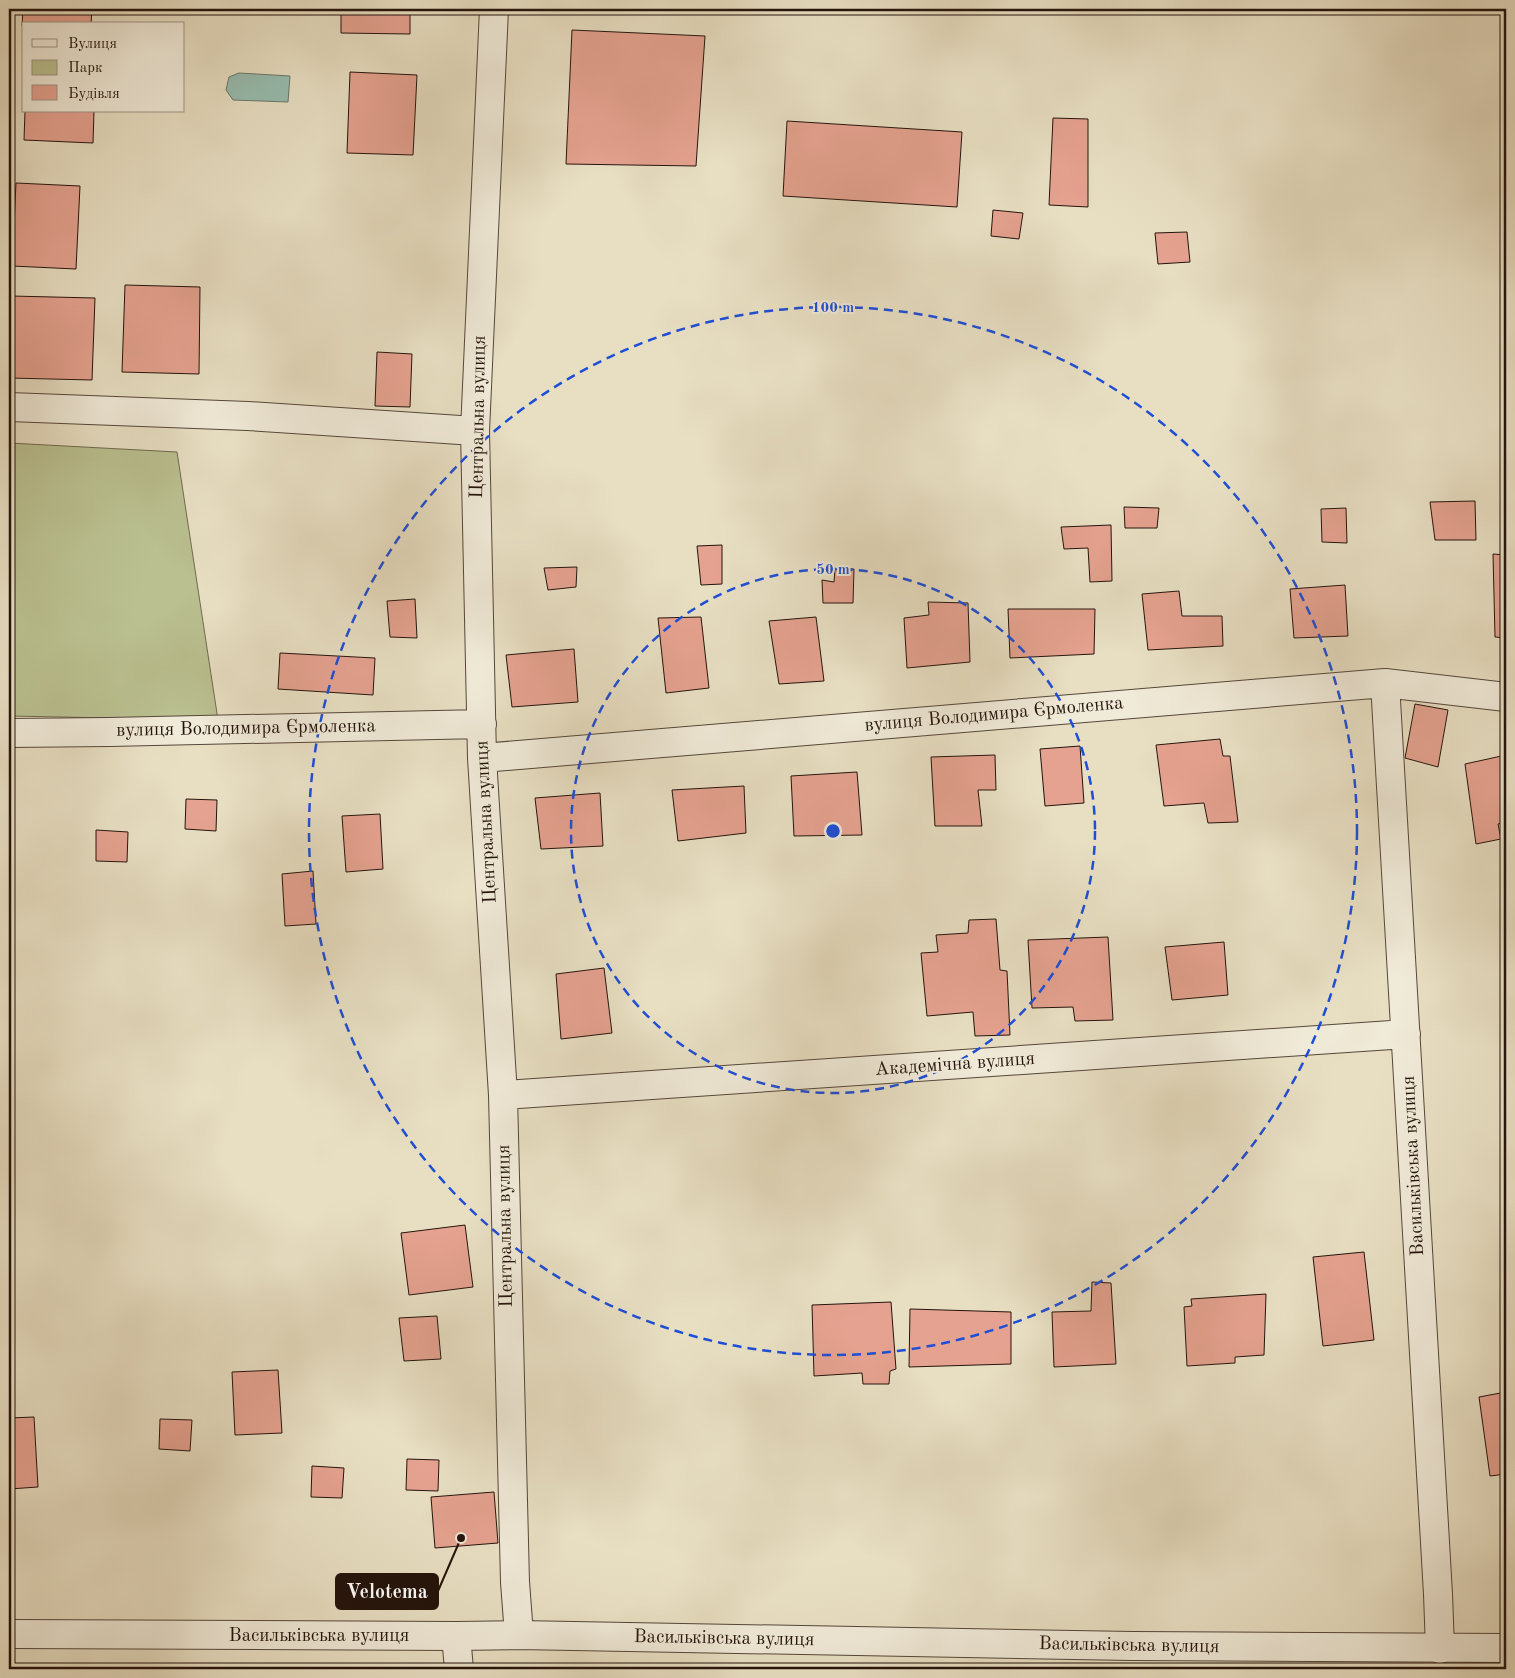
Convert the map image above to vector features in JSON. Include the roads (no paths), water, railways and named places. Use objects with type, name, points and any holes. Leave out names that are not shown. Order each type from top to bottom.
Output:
[{"type":"street","name":"Центральна вулиця","points":[[494,9],[475,431],[482,758],[503,1095],[515,1582],[519,1635]]},
{"type":"street","points":[[9,407],[248,416],[475,431]]},
{"type":"street","name":"вулиця Володимира Єрмоленка","points":[[482,758],[1385,683],[1506,697]]},
{"type":"street","name":"Васильківська вулиця","points":[[1385,683],[1438,1584],[1440,1649]]},
{"type":"street","name":"вулиця Володимира Єрмоленка","points":[[9,733],[482,724]]},
{"type":"street","name":"Академічна вулиця","points":[[503,1095],[1406,1034]]},
{"type":"street","name":"Васильківська вулиця","points":[[9,1634],[519,1635],[1122,1646],[1506,1648]]},
{"type":"street","points":[[456,1636],[459,1669]]},
{"type":"water","points":[[239,73],[290,76],[288,102],[233,100],[226,90],[229,77]]},
{"type":"place","name":"Velotema","points":[[461,1538]]}]
